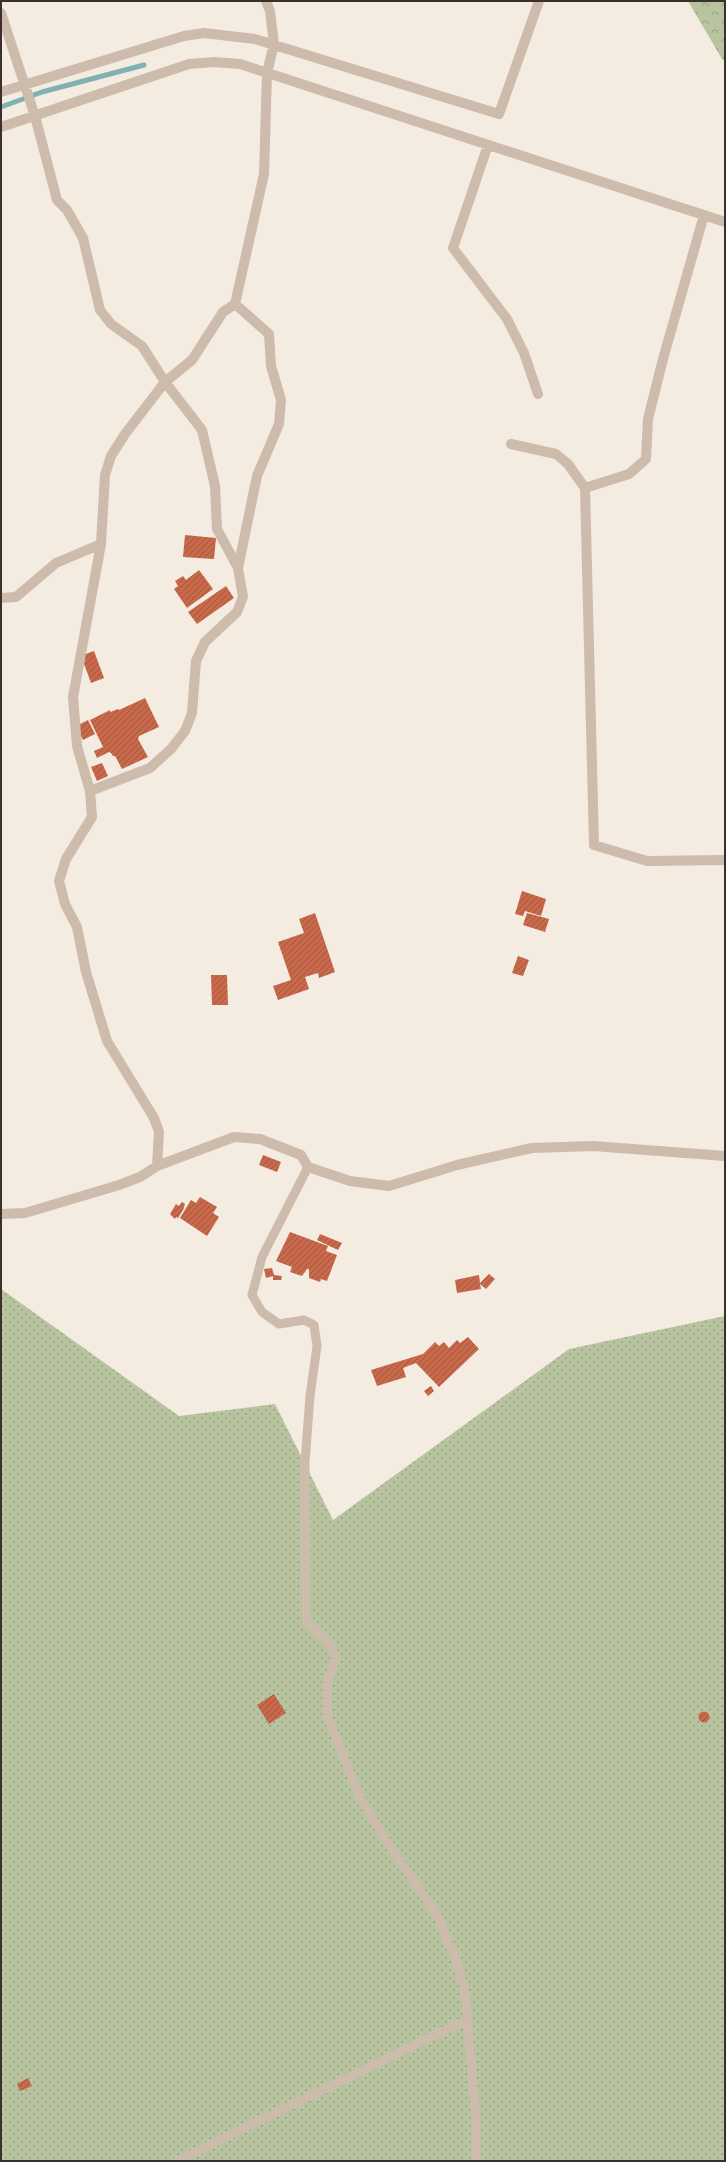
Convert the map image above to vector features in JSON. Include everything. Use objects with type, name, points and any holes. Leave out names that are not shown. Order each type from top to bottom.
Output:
[{"type":"street","points":[[157,1166],[159,1132],[154,1118],[107,1041],[86,972],[77,927],[65,904],[59,881],[66,859],[92,817],[90,791],[77,746],[73,697],[101,544],[105,475],[111,456],[125,434],[165,382],[192,360],[223,312],[235,304],[264,174],[267,72],[274,44],[270,12],[266,1]]},
{"type":"street","points":[[1,92],[184,36],[204,32],[255,39],[274,44],[500,114],[539,1]]},
{"type":"street","points":[[1,12],[35,116],[57,200],[67,210],[83,238],[100,310],[111,324],[142,346],[165,382],[202,430],[215,486],[217,529],[238,568],[243,597],[237,612],[205,642],[196,661],[192,713],[184,731],[171,748],[150,768],[90,791]]},
{"type":"street","points":[[1,127],[189,64],[214,62],[240,64],[725,222]]},
{"type":"street","points":[[488,145],[453,248],[507,319],[524,353],[538,394]]},
{"type":"street","points":[[585,488],[629,474],[646,459],[648,419],[663,359],[704,215]]},
{"type":"street","points":[[235,304],[269,334],[271,366],[281,400],[279,424],[257,476],[238,568]]},
{"type":"street","points":[[511,444],[556,454],[568,464],[585,488],[594,845],[647,861],[725,860]]},
{"type":"street","points":[[1,598],[16,597],[56,563],[101,544]]},
{"type":"street","points":[[1,1214],[25,1213],[119,1185],[140,1177],[157,1166],[234,1137],[260,1139],[301,1155],[308,1167],[350,1181],[389,1186],[457,1165],[532,1148],[593,1146],[725,1156]]},
{"type":"lane","points":[[308,1167],[262,1257],[252,1295],[262,1312],[279,1324],[304,1320],[314,1326],[317,1346],[310,1396],[305,1462],[306,1621],[330,1644],[336,1660],[327,1682],[327,1715],[359,1795],[384,1838],[436,1915],[455,1957],[465,1992],[468,2019],[476,2121],[476,2161]]},
{"type":"lane","points":[[177,2161],[468,2019]]},
{"type":"green space","points":[[688,1],[725,1],[725,61],[722,59]]},
{"type":"green space","points":[[1,1289],[179,1416],[275,1404],[333,1520],[569,1349],[725,1316],[725,2161],[1,2161]]},
{"type":"building","points":[[185,535],[216,538],[214,559],[183,557]]},
{"type":"building","points":[[199,570],[213,589],[187,608],[174,589],[178,586],[175,581],[183,576],[186,580]]},
{"type":"building","points":[[226,586],[234,598],[197,624],[188,612]]},
{"type":"building","points":[[94,651],[104,678],[91,683],[83,661],[85,661],[83,655]]},
{"type":"building","points":[[145,698],[159,727],[139,736],[138,739],[148,757],[122,769],[115,756],[109,752],[97,758],[94,751],[103,747],[90,720],[110,710],[110,712],[119,710]]},
{"type":"building","points":[[88,720],[95,734],[83,740],[76,726]]},
{"type":"building","points":[[102,763],[108,776],[97,781],[91,767]]},
{"type":"building","points":[[522,891],[546,899],[541,916],[525,911],[523,916],[515,914]]},
{"type":"building","points":[[315,913],[335,972],[319,978],[318,973],[305,977],[309,989],[278,1000],[273,986],[291,980],[278,942],[304,933],[299,919]]},
{"type":"building","points":[[527,913],[549,919],[545,932],[523,925]]},
{"type":"building","points":[[518,956],[529,960],[523,976],[512,973]]},
{"type":"building","points":[[211,975],[227,975],[228,1005],[212,1005]]},
{"type":"building","points":[[263,1155],[281,1162],[277,1172],[259,1165]]},
{"type":"building","points":[[200,1197],[217,1207],[213,1213],[219,1217],[207,1236],[180,1218],[191,1200],[196,1203]]},
{"type":"building","points":[[182,1202],[185,1204],[183,1210],[178,1218],[176,1217],[175,1219],[170,1214],[176,1204],[179,1206]]},
{"type":"building","points":[[290,1232],[328,1246],[326,1251],[337,1255],[327,1281],[321,1279],[320,1282],[309,1278],[309,1269],[307,1269],[302,1276],[290,1272],[292,1267],[276,1261]]},
{"type":"building","points":[[320,1234],[342,1243],[338,1250],[317,1240]]},
{"type":"building","points":[[272,1268],[274,1275],[282,1276],[281,1280],[273,1280],[273,1276],[266,1278],[264,1269]]},
{"type":"building","points":[[489,1274],[495,1279],[486,1289],[480,1284],[481,1289],[457,1293],[455,1280],[479,1275],[480,1283]]},
{"type":"building","points":[[468,1337],[479,1349],[439,1387],[416,1363],[403,1368],[406,1377],[377,1386],[371,1370],[423,1354],[435,1342],[439,1346],[444,1342],[449,1348],[457,1340],[460,1343]]},
{"type":"building","points":[[431,1386],[434,1391],[428,1396],[424,1391]]},
{"type":"building","points":[[274,1694],[286,1713],[269,1724],[257,1705]]},
{"type":"building","points":[[704,1711],[708,1713],[710,1717],[708,1721],[704,1723],[700,1721],[698,1717],[700,1713]]},
{"type":"building","points":[[28,2078],[32,2086],[20,2091],[17,2084]]},
{"type":"waterway","points":[[1,107],[42,92],[144,65]]}]
